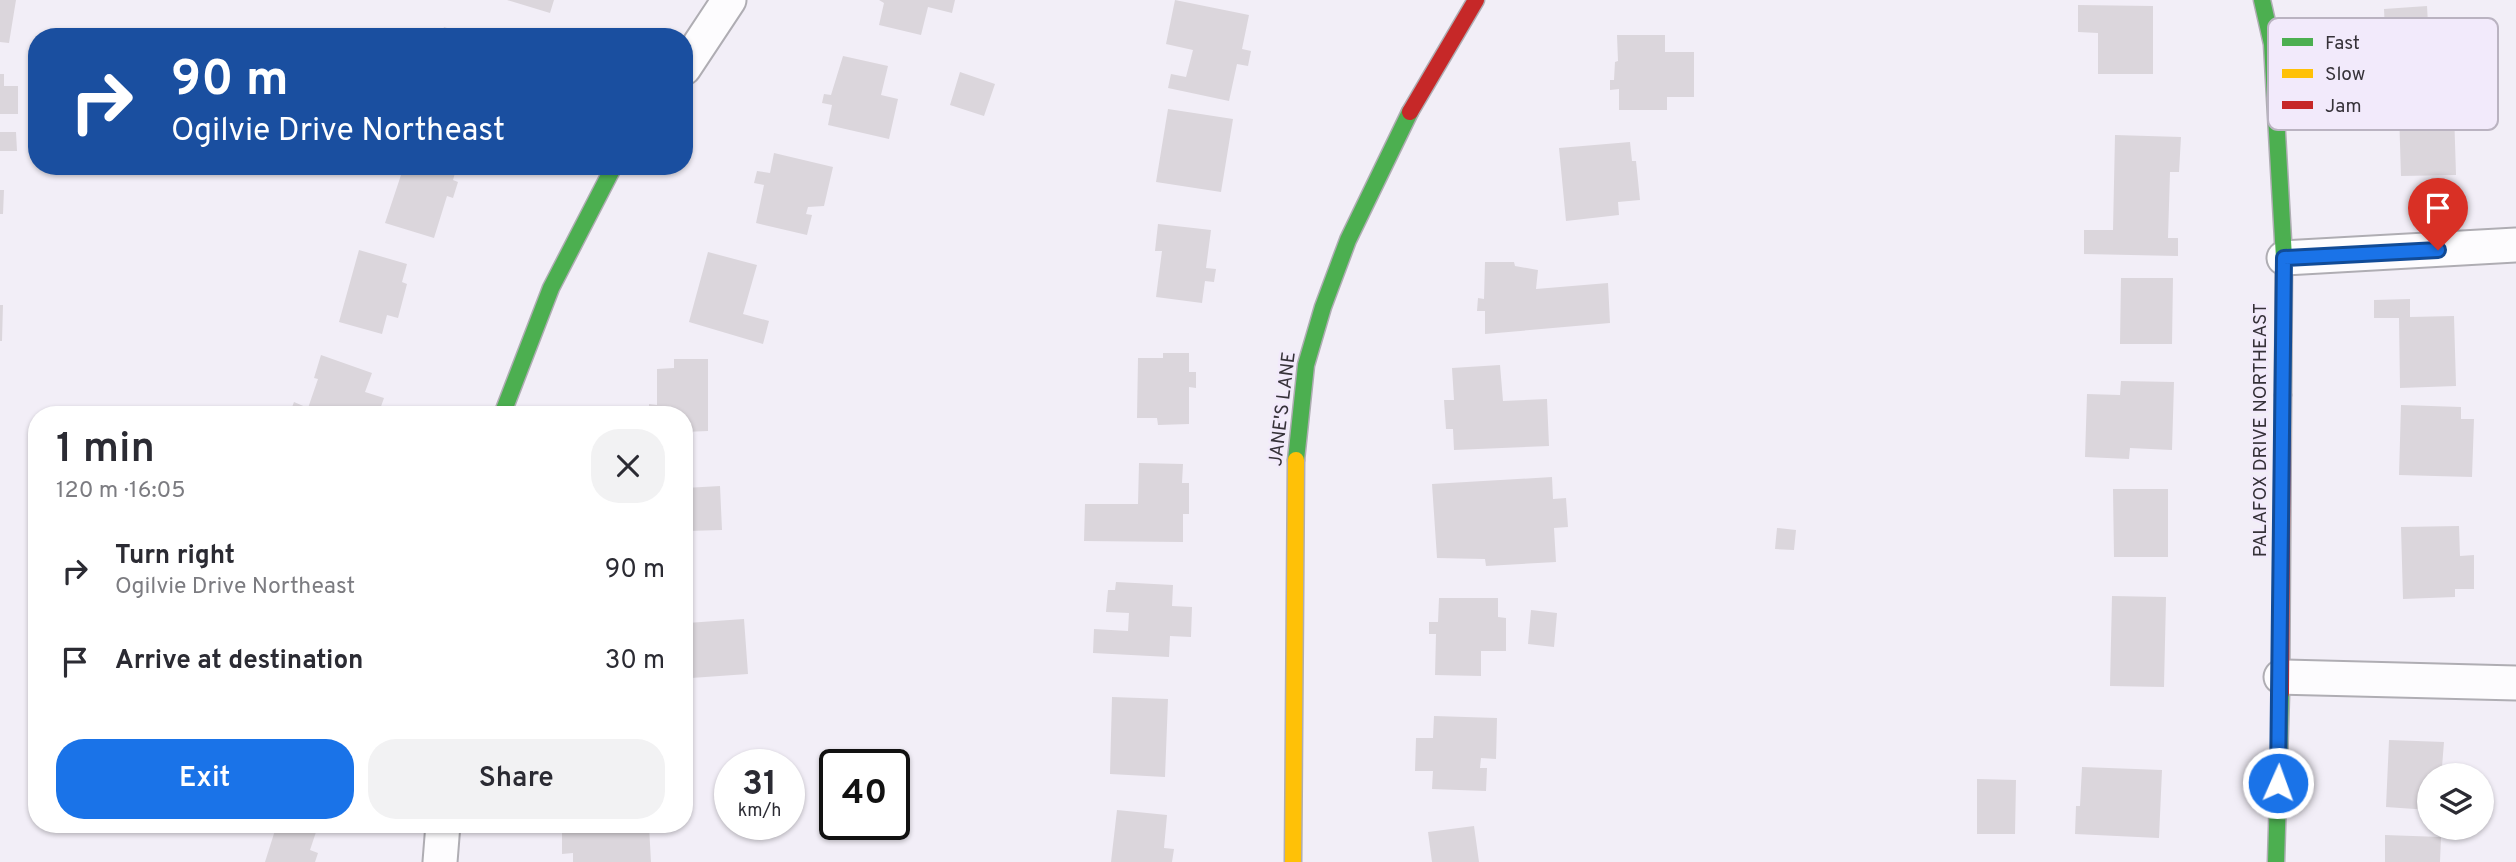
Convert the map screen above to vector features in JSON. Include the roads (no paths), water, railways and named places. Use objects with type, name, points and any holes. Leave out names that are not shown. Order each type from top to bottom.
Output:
[{"type":"street","points":[[693,54],[729,0]]},
{"type":"street","name":"JANE'S LANE","points":[[1293,862],[1296,458],[1306,365],[1323,307],[1348,240],[1407,117],[1476,0]]},
{"type":"street","name":"PALAFOX DRIVE NORTHEAST","points":[[2262,0],[2268,26]]},
{"type":"street","name":"PALAFOX DRIVE NORTHEAST","points":[[2276,862],[2281,677],[2284,258],[2277,130]]},
{"type":"street","points":[[505,406],[530,331],[572,239],[609,175]]},
{"type":"street","points":[[2284,258],[2516,245]]},
{"type":"street","points":[[2281,677],[2516,683]]},
{"type":"street","points":[[440,862],[442,833]]}]
